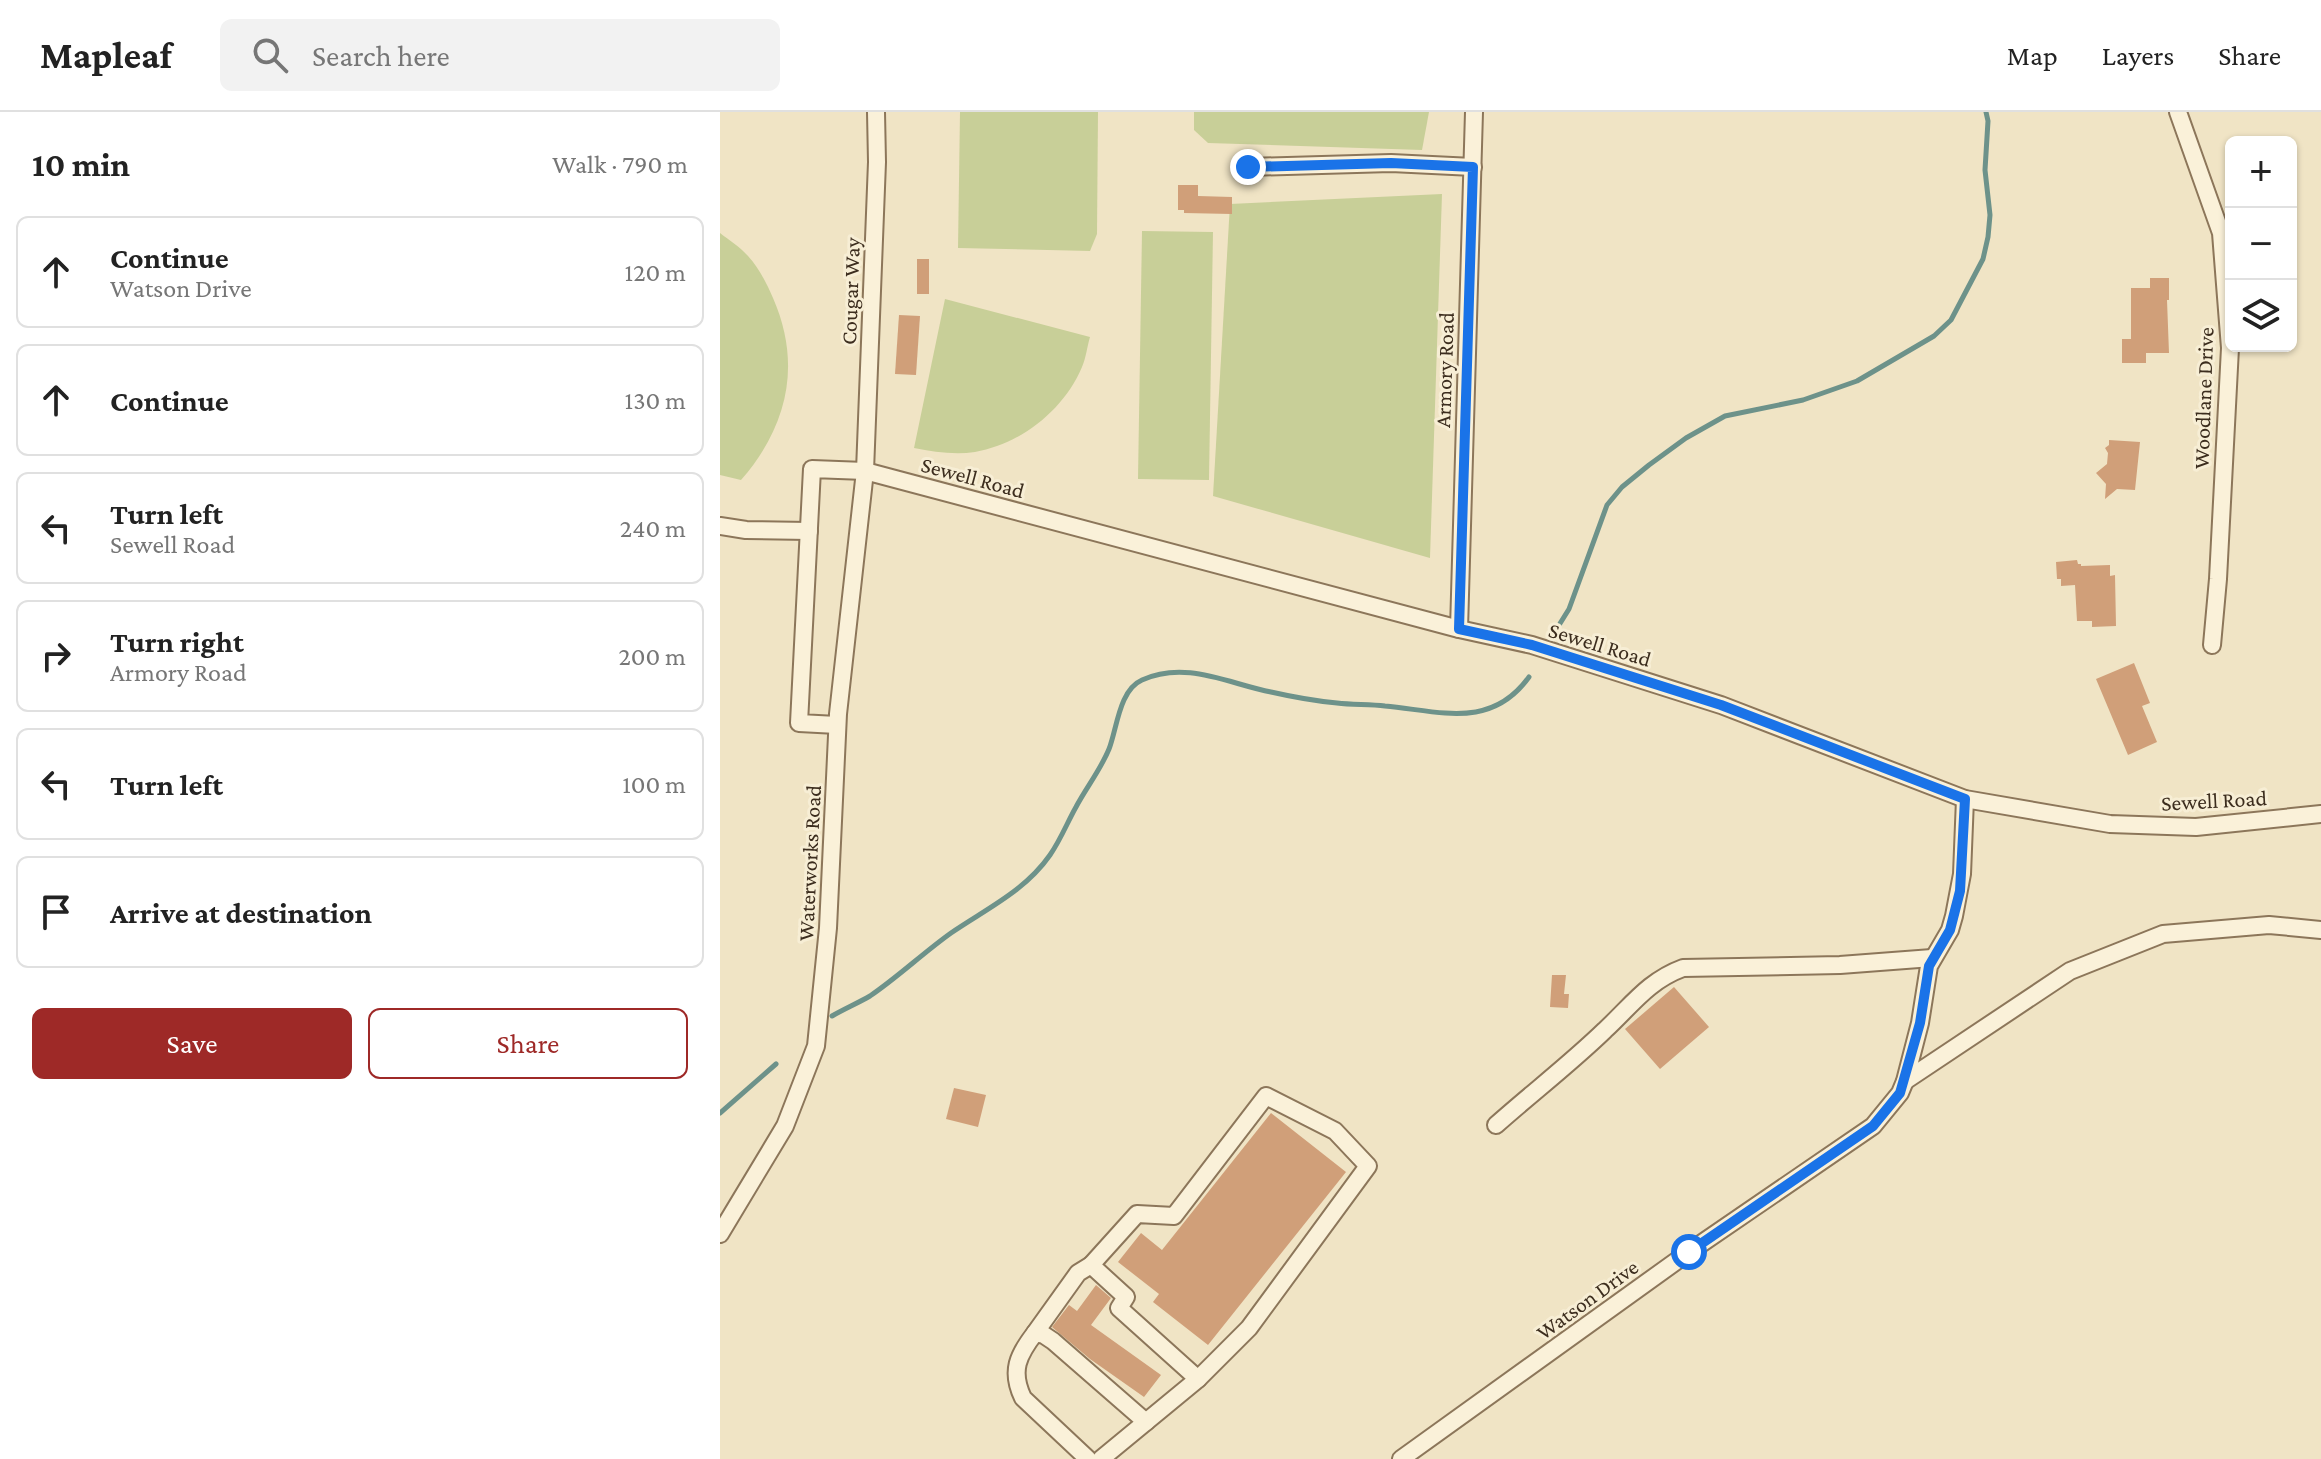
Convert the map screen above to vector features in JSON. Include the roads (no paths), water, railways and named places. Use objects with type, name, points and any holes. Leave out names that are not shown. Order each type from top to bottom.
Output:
[{"type":"street","name":"Cougar Way","points":[[865,471],[877,162],[876,112]]},
{"type":"street","name":"Armory Road","points":[[1459,629],[1474,112]]},
{"type":"street","name":"Woodlane Drive","points":[[2178,112],[2221,233],[2230,348],[2212,645]]},
{"type":"street","points":[[1248,167],[1391,163],[1473,167]]},
{"type":"street","name":"Sewell Road","points":[[809,531],[812,469],[865,471],[1459,629],[1532,645],[1721,705],[1965,799],[2110,824],[2196,827],[2321,814]]},
{"type":"street","name":"Waterworks Road","points":[[720,1234],[785,1126],[815,1050],[828,928],[837,725],[865,471]]},
{"type":"street","points":[[720,526],[746,530],[809,531],[799,723],[837,725]]},
{"type":"street","points":[[1905,1081],[1932,958],[1950,930],[1960,891],[1965,799]]},
{"type":"street","points":[[1905,1081],[2070,971],[2163,934],[2269,925],[2321,930]]},
{"type":"street","points":[[1496,1125],[1605,1030],[1646,988],[1671,972],[1683,968],[1840,965],[1932,958]]},
{"type":"street","name":"Watson Drive","points":[[1401,1459],[1689,1252],[1873,1126],[1900,1093],[1905,1081]]},
{"type":"street","points":[[1088,1459],[1023,1398],[1017,1365],[1022,1350],[1078,1273],[1091,1265],[1137,1214],[1174,1216],[1266,1096],[1335,1131],[1368,1166],[1249,1328],[1198,1379],[1101,1459]]},
{"type":"street","points":[[1091,1265],[1126,1297],[1119,1308],[1198,1379]]},
{"type":"street","points":[[1035,1333],[1053,1341],[1146,1422]]},
{"type":"waterway","points":[[1551,638],[1569,609],[1607,505],[1622,487],[1649,465],[1686,438],[1725,416],[1803,400],[1857,381],[1934,336],[1951,320],[1983,259],[1988,237],[1986,112]]},
{"type":"waterway","points":[[832,1016],[880,989],[951,933],[1017,889],[1040,868],[1054,849],[1106,756],[1128,692],[1142,680],[1158,674],[1191,673],[1312,700],[1463,713],[1498,705],[1514,694],[1529,677]]},
{"type":"waterway","points":[[720,1113],[776,1064]]}]
